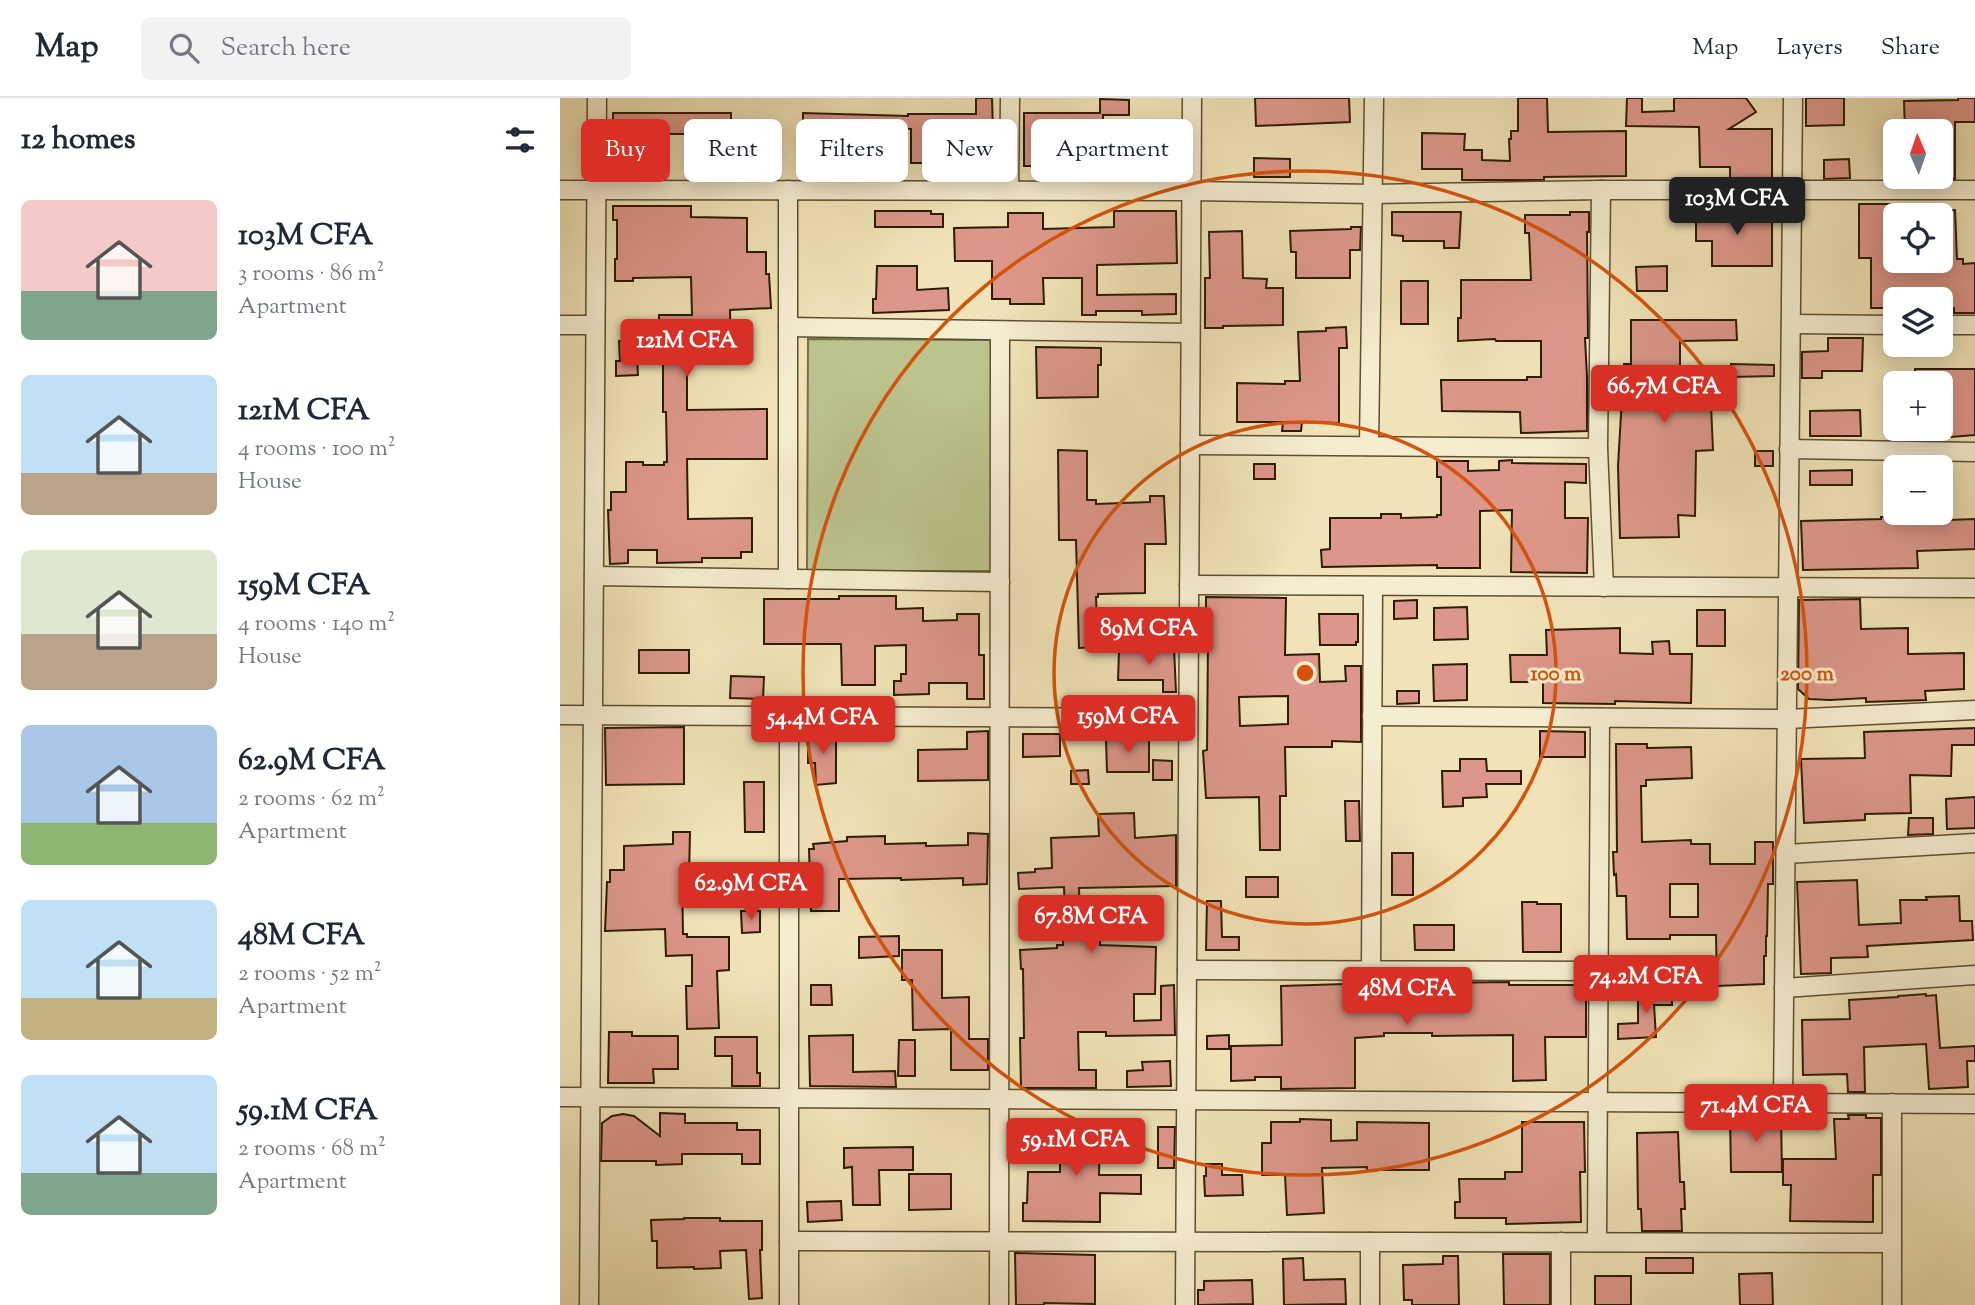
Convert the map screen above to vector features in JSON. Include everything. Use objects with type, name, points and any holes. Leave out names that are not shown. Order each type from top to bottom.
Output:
[{"type":"street","points":[[590,1305],[597,98]]},
{"type":"street","points":[[1009,190],[1010,98]]},
{"type":"street","points":[[1185,1305],[1192,98]]},
{"type":"street","points":[[1369,446],[1374,98]]},
{"type":"street","points":[[1783,1103],[1793,98]]},
{"type":"street","points":[[560,190],[1009,190],[1373,194],[1601,190],[1975,190]]},
{"type":"street","points":[[788,190],[788,579]]},
{"type":"street","points":[[1601,190],[1598,448],[1604,587]]},
{"type":"street","points":[[1791,324],[1883,324]]},
{"type":"street","points":[[560,325],[595,325]]},
{"type":"street","points":[[1953,325],[1975,325]]},
{"type":"street","points":[[788,327],[1190,333]]},
{"type":"street","points":[[999,1305],[1000,331]]},
{"type":"street","points":[[1190,445],[1598,448]]},
{"type":"street","points":[[1789,449],[1975,452]]},
{"type":"street","points":[[594,576],[1000,582]]},
{"type":"street","points":[[1189,585],[1975,588]]},
{"type":"street","points":[[1370,971],[1373,586]]},
{"type":"street","points":[[1372,716],[1787,719],[1975,710]]},
{"type":"street","points":[[560,715],[1188,718]]},
{"type":"street","points":[[789,716],[789,1305]]},
{"type":"street","points":[[1597,1242],[1600,718]]},
{"type":"street","points":[[1786,854],[1975,843]]},
{"type":"street","points":[[1187,970],[1599,971]]},
{"type":"street","points":[[1784,988],[1975,975]]},
{"type":"street","points":[[560,1097],[1975,1104]]},
{"type":"street","points":[[1892,1103],[1892,1305]]},
{"type":"street","points":[[789,1241],[1892,1243]]},
{"type":"street","points":[[1370,1242],[1370,1305]]},
{"type":"street","points":[[1561,1242],[1561,1305]]},
{"type":"green space","points":[[808,339],[992,340],[991,571],[807,571]]},
{"type":"building","points":[[976,98],[992,98],[993,119],[922,119],[922,163],[911,163],[911,129],[908,129],[908,119],[803,119],[803,113],[908,116],[976,114]]},
{"type":"building","points":[[1255,98],[1349,98],[1350,122],[1256,126]]},
{"type":"building","points":[[1518,98],[1547,98],[1548,132],[1626,131],[1626,176],[1462,180],[1462,169],[1422,169],[1422,133],[1465,134],[1464,150],[1482,150],[1482,160],[1510,161],[1511,131],[1518,131]]},
{"type":"building","points":[[1627,98],[1642,98],[1642,112],[1674,111],[1674,98],[1746,98],[1756,112],[1729,129],[1772,129],[1772,179],[1730,179],[1730,167],[1700,167],[1699,127],[1626,126]]},
{"type":"building","points":[[1806,98],[1844,98],[1844,125],[1806,126]]},
{"type":"building","points":[[1975,98],[1975,122],[1955,122],[1953,179],[1953,119],[1905,119],[1904,101]]},
{"type":"building","points":[[1100,99],[1129,100],[1129,115],[1103,115],[1103,119],[1031,119],[1031,166],[1024,166],[1024,113],[1100,113]]},
{"type":"building","points":[[613,113],[731,113],[731,119],[684,119],[684,134],[670,134],[670,119],[613,119]]},
{"type":"building","points":[[1254,158],[1290,159],[1290,177],[1254,177]]},
{"type":"building","points":[[1849,159],[1850,178],[1824,179],[1824,160]]},
{"type":"building","points":[[1859,204],[1883,204],[1883,273],[1953,273],[1955,210],[1957,259],[1963,259],[1963,264],[1975,263],[1975,313],[1954,313],[1953,287],[1883,287],[1883,308],[1871,308],[1871,258],[1859,258]]},
{"type":"building","points":[[613,206],[691,206],[691,217],[747,218],[747,252],[766,252],[771,308],[730,310],[731,359],[687,360],[687,410],[767,409],[767,459],[687,459],[688,519],[752,518],[752,552],[741,552],[741,558],[702,558],[702,562],[657,563],[657,550],[628,550],[628,563],[610,564],[608,510],[611,510],[611,492],[626,492],[626,462],[664,465],[664,462],[667,462],[663,357],[637,358],[638,375],[616,376],[616,361],[620,361],[619,341],[659,339],[659,315],[692,315],[691,277],[615,281],[617,220],[613,220]]},
{"type":"building","points":[[875,211],[931,211],[931,214],[943,214],[943,227],[875,227]]},
{"type":"building","points":[[1114,211],[1176,211],[1177,263],[1097,265],[1097,295],[1176,294],[1176,314],[1142,315],[1142,311],[1096,311],[1096,315],[1082,315],[1082,278],[1043,278],[1044,304],[1010,304],[1010,299],[992,299],[992,261],[955,261],[954,228],[1008,227],[1008,213],[1043,213],[1043,229],[1114,227]]},
{"type":"building","points":[[1392,212],[1461,212],[1459,248],[1444,248],[1444,241],[1403,241],[1403,236],[1392,235]]},
{"type":"building","points":[[1570,212],[1589,212],[1588,338],[1585,338],[1587,431],[1521,433],[1520,412],[1442,411],[1441,380],[1527,380],[1527,377],[1541,377],[1541,341],[1458,341],[1461,280],[1531,280],[1529,233],[1525,233],[1525,215],[1570,215]]},
{"type":"building","points":[[1696,212],[1772,212],[1772,266],[1712,266],[1712,241],[1696,241]]},
{"type":"building","points":[[1361,227],[1360,250],[1350,250],[1350,278],[1296,278],[1296,252],[1291,252],[1290,231]]},
{"type":"building","points":[[1242,231],[1243,278],[1267,279],[1266,288],[1283,288],[1283,325],[1205,328],[1205,278],[1210,278],[1209,232]]},
{"type":"building","points":[[877,266],[917,266],[917,290],[948,288],[949,310],[873,313]]},
{"type":"building","points":[[1667,266],[1667,291],[1637,291],[1636,267]]},
{"type":"building","points":[[1401,281],[1428,281],[1428,324],[1401,324]]},
{"type":"building","points":[[1631,320],[1736,320],[1737,340],[1680,341],[1680,370],[1718,371],[1718,405],[1711,405],[1713,450],[1696,451],[1695,516],[1678,515],[1679,537],[1620,538],[1618,466],[1624,364],[1631,364]]},
{"type":"building","points":[[1346,327],[1347,348],[1339,348],[1339,423],[1302,422],[1301,431],[1282,431],[1283,422],[1237,422],[1237,383],[1285,384],[1285,381],[1300,381],[1298,332]]},
{"type":"building","points":[[1828,338],[1863,338],[1862,371],[1822,371],[1822,378],[1802,378],[1802,352],[1828,351]]},
{"type":"building","points":[[1036,347],[1101,348],[1098,397],[1037,398]]},
{"type":"building","points":[[1731,364],[1774,365],[1774,376],[1731,377]]},
{"type":"building","points":[[1975,369],[1975,435],[1953,437],[1953,371],[1915,371]]},
{"type":"building","points":[[1860,410],[1861,436],[1810,436],[1810,411]]},
{"type":"building","points":[[1058,450],[1087,451],[1087,500],[1096,500],[1096,504],[1150,502],[1150,496],[1164,496],[1166,544],[1145,544],[1145,593],[1098,594],[1096,597],[1098,647],[1079,648],[1076,540],[1059,540]]},
{"type":"building","points":[[1755,451],[1773,451],[1773,466],[1755,466]]},
{"type":"building","points":[[1512,460],[1512,463],[1586,464],[1586,483],[1565,482],[1565,518],[1588,518],[1587,573],[1511,572],[1512,510],[1480,511],[1480,568],[1437,568],[1437,565],[1322,567],[1321,550],[1330,549],[1330,518],[1381,518],[1381,514],[1401,514],[1401,518],[1437,517],[1441,515],[1441,477],[1437,477],[1437,461],[1468,461],[1468,471],[1499,470],[1499,461]]},
{"type":"building","points":[[1254,464],[1275,464],[1275,479],[1254,479]]},
{"type":"building","points":[[1852,470],[1852,485],[1810,485],[1810,471]]},
{"type":"building","points":[[1881,517],[1883,525],[1953,525],[1953,520],[1975,519],[1975,549],[1917,551],[1918,568],[1803,570],[1801,521]]},
{"type":"building","points":[[839,596],[896,596],[896,609],[923,608],[923,621],[957,620],[957,614],[979,614],[979,655],[984,655],[984,699],[967,699],[967,683],[929,683],[929,694],[894,695],[894,681],[901,681],[901,674],[906,674],[906,645],[875,646],[875,685],[842,685],[841,644],[764,644],[764,599],[839,599]]},
{"type":"building","points":[[1206,597],[1286,598],[1285,655],[1319,654],[1320,682],[1346,681],[1345,666],[1361,666],[1361,742],[1332,741],[1332,747],[1285,747],[1286,796],[1280,796],[1280,850],[1260,850],[1259,797],[1206,798],[1203,751],[1207,750]],"holes":[[[1288,696],[1288,724],[1240,726],[1239,697]]]},
{"type":"building","points":[[1860,599],[1861,629],[1908,628],[1908,654],[1964,653],[1964,689],[1925,691],[1926,700],[1866,702],[1866,698],[1809,699],[1798,689],[1799,600]]},
{"type":"building","points":[[1417,600],[1417,618],[1394,619],[1394,601]]},
{"type":"building","points":[[1467,607],[1468,639],[1434,640],[1434,608]]},
{"type":"building","points":[[1697,610],[1725,610],[1725,646],[1697,646]]},
{"type":"building","points":[[1319,614],[1358,614],[1356,645],[1320,645]]},
{"type":"building","points":[[1620,628],[1620,653],[1653,654],[1652,642],[1669,641],[1670,654],[1692,654],[1691,703],[1543,703],[1543,682],[1511,682],[1510,655],[1547,655],[1546,630]]},
{"type":"building","points":[[1161,648],[1174,648],[1176,692],[1163,692],[1163,680],[1118,680],[1119,651],[1161,651]]},
{"type":"building","points":[[639,650],[689,650],[689,673],[639,673]]},
{"type":"building","points":[[1467,664],[1467,700],[1434,701],[1433,665]]},
{"type":"building","points":[[731,676],[764,677],[763,699],[730,698]]},
{"type":"building","points":[[1397,691],[1419,691],[1419,703],[1397,704]]},
{"type":"building","points":[[684,727],[684,784],[606,785],[605,728]]},
{"type":"building","points":[[1975,728],[1975,745],[1952,745],[1951,776],[1910,775],[1911,813],[1865,814],[1865,820],[1804,823],[1801,759],[1865,758],[1864,732]]},
{"type":"building","points":[[988,731],[988,780],[918,781],[918,750],[967,749],[967,732]]},
{"type":"building","points":[[1540,731],[1585,732],[1585,757],[1540,757]]},
{"type":"building","points":[[808,732],[836,732],[836,783],[816,785],[815,763],[808,763]]},
{"type":"building","points":[[1023,734],[1060,734],[1060,756],[1023,757]]},
{"type":"building","points":[[1106,739],[1149,739],[1149,772],[1107,772]]},
{"type":"building","points":[[1616,744],[1647,744],[1647,748],[1691,747],[1692,778],[1646,780],[1646,786],[1641,786],[1642,842],[1691,840],[1691,844],[1710,844],[1710,864],[1755,864],[1755,842],[1773,842],[1773,884],[1768,884],[1764,984],[1717,986],[1716,935],[1627,939],[1626,896],[1617,896],[1616,874],[1614,875],[1613,852],[1617,852]],"holes":[[[1670,884],[1698,884],[1698,917],[1670,917]]]},
{"type":"building","points":[[1460,759],[1486,759],[1487,771],[1521,771],[1521,784],[1486,784],[1487,797],[1463,798],[1463,806],[1443,807],[1442,771],[1460,771]]},
{"type":"building","points":[[1153,760],[1172,761],[1172,780],[1153,780]]},
{"type":"building","points":[[1088,770],[1089,784],[1071,784],[1071,771]]},
{"type":"building","points":[[744,782],[764,782],[764,832],[745,832]]},
{"type":"building","points":[[1975,797],[1975,828],[1947,829],[1946,799]]},
{"type":"building","points":[[1345,801],[1359,801],[1360,841],[1346,841]]},
{"type":"building","points":[[1134,813],[1135,838],[1176,835],[1176,886],[1079,888],[1080,917],[1100,917],[1100,945],[1156,947],[1155,994],[1134,994],[1134,1021],[1161,1020],[1161,986],[1174,985],[1175,1035],[1106,1036],[1106,1032],[1078,1032],[1079,1070],[1096,1070],[1096,1088],[1021,1088],[1020,1038],[1024,1038],[1023,969],[1020,950],[1057,948],[1057,945],[1063,945],[1065,918],[1064,887],[1019,889],[1018,873],[1052,868],[1051,838],[1099,836],[1098,814]]},
{"type":"building","points":[[1909,818],[1933,818],[1933,834],[1908,835]]},
{"type":"building","points":[[673,832],[690,832],[689,875],[682,875],[683,934],[687,934],[687,937],[729,937],[729,970],[717,971],[719,1028],[687,1029],[686,986],[692,986],[692,955],[666,956],[665,929],[605,931],[607,882],[610,882],[610,870],[624,870],[624,846],[673,844]]},
{"type":"building","points":[[968,833],[988,834],[987,884],[963,885],[963,878],[839,879],[839,911],[811,911],[809,849],[814,849],[813,844],[847,841],[847,837],[885,836],[885,844],[968,845]]},
{"type":"building","points":[[1392,853],[1413,853],[1413,895],[1392,895]]},
{"type":"building","points":[[1246,877],[1278,877],[1278,897],[1246,897]]},
{"type":"building","points":[[1857,880],[1859,925],[1901,923],[1900,900],[1959,896],[1960,921],[1972,921],[1973,940],[1867,946],[1868,957],[1831,958],[1831,973],[1801,974],[1797,882]]},
{"type":"building","points":[[1207,901],[1221,901],[1222,937],[1239,937],[1239,950],[1206,950]]},
{"type":"building","points":[[1522,902],[1561,904],[1561,952],[1523,952]]},
{"type":"building","points":[[741,911],[760,911],[760,932],[742,933]]},
{"type":"building","points":[[1414,925],[1454,925],[1454,950],[1415,950]]},
{"type":"building","points":[[899,936],[899,956],[859,958],[859,937]]},
{"type":"building","points":[[902,950],[942,950],[942,998],[969,997],[969,1039],[988,1039],[988,1070],[951,1070],[951,1029],[913,1030],[912,980],[902,980]]},
{"type":"building","points":[[1509,982],[1509,985],[1586,985],[1586,1037],[1545,1037],[1546,1080],[1513,1081],[1513,1035],[1432,1036],[1432,1033],[1384,1033],[1384,1036],[1355,1038],[1355,1088],[1281,1089],[1281,1077],[1231,1081],[1231,1046],[1282,1045],[1281,986],[1379,983],[1379,998],[1430,998],[1430,983]]},
{"type":"building","points":[[811,985],[831,985],[832,1005],[811,1005]]},
{"type":"building","points":[[1672,990],[1672,1005],[1654,1005],[1656,1037],[1618,1039],[1618,1024],[1638,1023],[1638,991]]},
{"type":"building","points":[[1936,995],[1940,1048],[1975,1046],[1975,1061],[1967,1061],[1968,1087],[1929,1089],[1926,1044],[1864,1047],[1865,1092],[1848,1092],[1847,1074],[1803,1075],[1802,1020],[1850,1019],[1849,1000]]},
{"type":"building","points":[[609,1032],[632,1032],[632,1036],[678,1036],[678,1069],[653,1069],[654,1083],[608,1083]]},
{"type":"building","points":[[853,1035],[853,1072],[895,1071],[896,1087],[810,1086],[809,1036]]},
{"type":"building","points":[[1229,1035],[1229,1049],[1207,1049],[1207,1036]]},
{"type":"building","points":[[715,1037],[757,1037],[757,1073],[760,1073],[760,1086],[732,1086],[732,1056],[715,1056]]},
{"type":"building","points":[[899,1040],[915,1040],[915,1076],[898,1076]]},
{"type":"building","points":[[1170,1061],[1171,1086],[1127,1087],[1127,1071],[1143,1070],[1142,1062]]},
{"type":"building","points":[[660,1113],[685,1114],[685,1123],[737,1123],[737,1130],[760,1130],[760,1164],[742,1164],[742,1154],[682,1154],[682,1164],[601,1161],[602,1123],[612,1116],[634,1116],[660,1136]]},
{"type":"building","points":[[1848,1115],[1881,1118],[1881,1175],[1873,1175],[1873,1222],[1790,1221],[1791,1185],[1783,1185],[1783,1159],[1836,1159],[1834,1119],[1849,1119]]},
{"type":"building","points":[[1730,1117],[1781,1117],[1782,1172],[1731,1172]]},
{"type":"building","points":[[1300,1119],[1331,1120],[1331,1141],[1357,1140],[1357,1122],[1429,1123],[1429,1170],[1322,1168],[1324,1213],[1287,1215],[1285,1175],[1262,1175],[1262,1143],[1271,1143],[1271,1122],[1300,1122]]},
{"type":"building","points":[[1060,1120],[1114,1120],[1114,1133],[1100,1133],[1099,1175],[1141,1175],[1141,1194],[1100,1193],[1100,1222],[1023,1221],[1023,1203],[1027,1203],[1028,1172],[1060,1172]]},
{"type":"building","points":[[1522,1122],[1584,1122],[1585,1172],[1580,1172],[1581,1222],[1506,1224],[1506,1218],[1455,1218],[1455,1202],[1460,1202],[1459,1179],[1505,1179],[1505,1172],[1522,1172]]},
{"type":"building","points":[[1158,1127],[1175,1127],[1174,1168],[1158,1168]]},
{"type":"building","points":[[1678,1132],[1680,1182],[1684,1182],[1685,1209],[1681,1209],[1682,1231],[1642,1231],[1641,1209],[1638,1209],[1637,1133]]},
{"type":"building","points":[[913,1147],[913,1170],[879,1170],[880,1205],[853,1205],[852,1167],[844,1168],[844,1148]]},
{"type":"building","points":[[1206,1164],[1222,1164],[1222,1175],[1242,1175],[1243,1195],[1205,1196]]},
{"type":"building","points":[[909,1174],[951,1174],[951,1209],[909,1210]]},
{"type":"building","points":[[841,1201],[842,1220],[808,1222],[807,1202]]},
{"type":"building","points":[[684,1218],[762,1221],[762,1298],[749,1299],[746,1250],[720,1251],[721,1268],[657,1268],[657,1241],[652,1241],[651,1220]]},
{"type":"building","points":[[1015,1253],[1095,1255],[1095,1304],[1016,1305]]},
{"type":"building","points":[[1503,1254],[1550,1254],[1550,1305],[1504,1305]]},
{"type":"building","points":[[1443,1256],[1458,1256],[1459,1305],[1412,1305],[1412,1300],[1404,1300],[1403,1265],[1443,1264]]},
{"type":"building","points":[[1303,1258],[1304,1280],[1345,1279],[1346,1304],[1284,1305],[1283,1259]]},
{"type":"building","points":[[1646,1258],[1693,1258],[1693,1273],[1646,1273]]},
{"type":"building","points":[[1772,1273],[1773,1305],[1740,1305],[1739,1274]]},
{"type":"building","points":[[1595,1276],[1631,1276],[1631,1305],[1595,1305]]},
{"type":"building","points":[[1252,1280],[1253,1304],[1198,1305],[1198,1290],[1204,1290],[1204,1281]]}]
